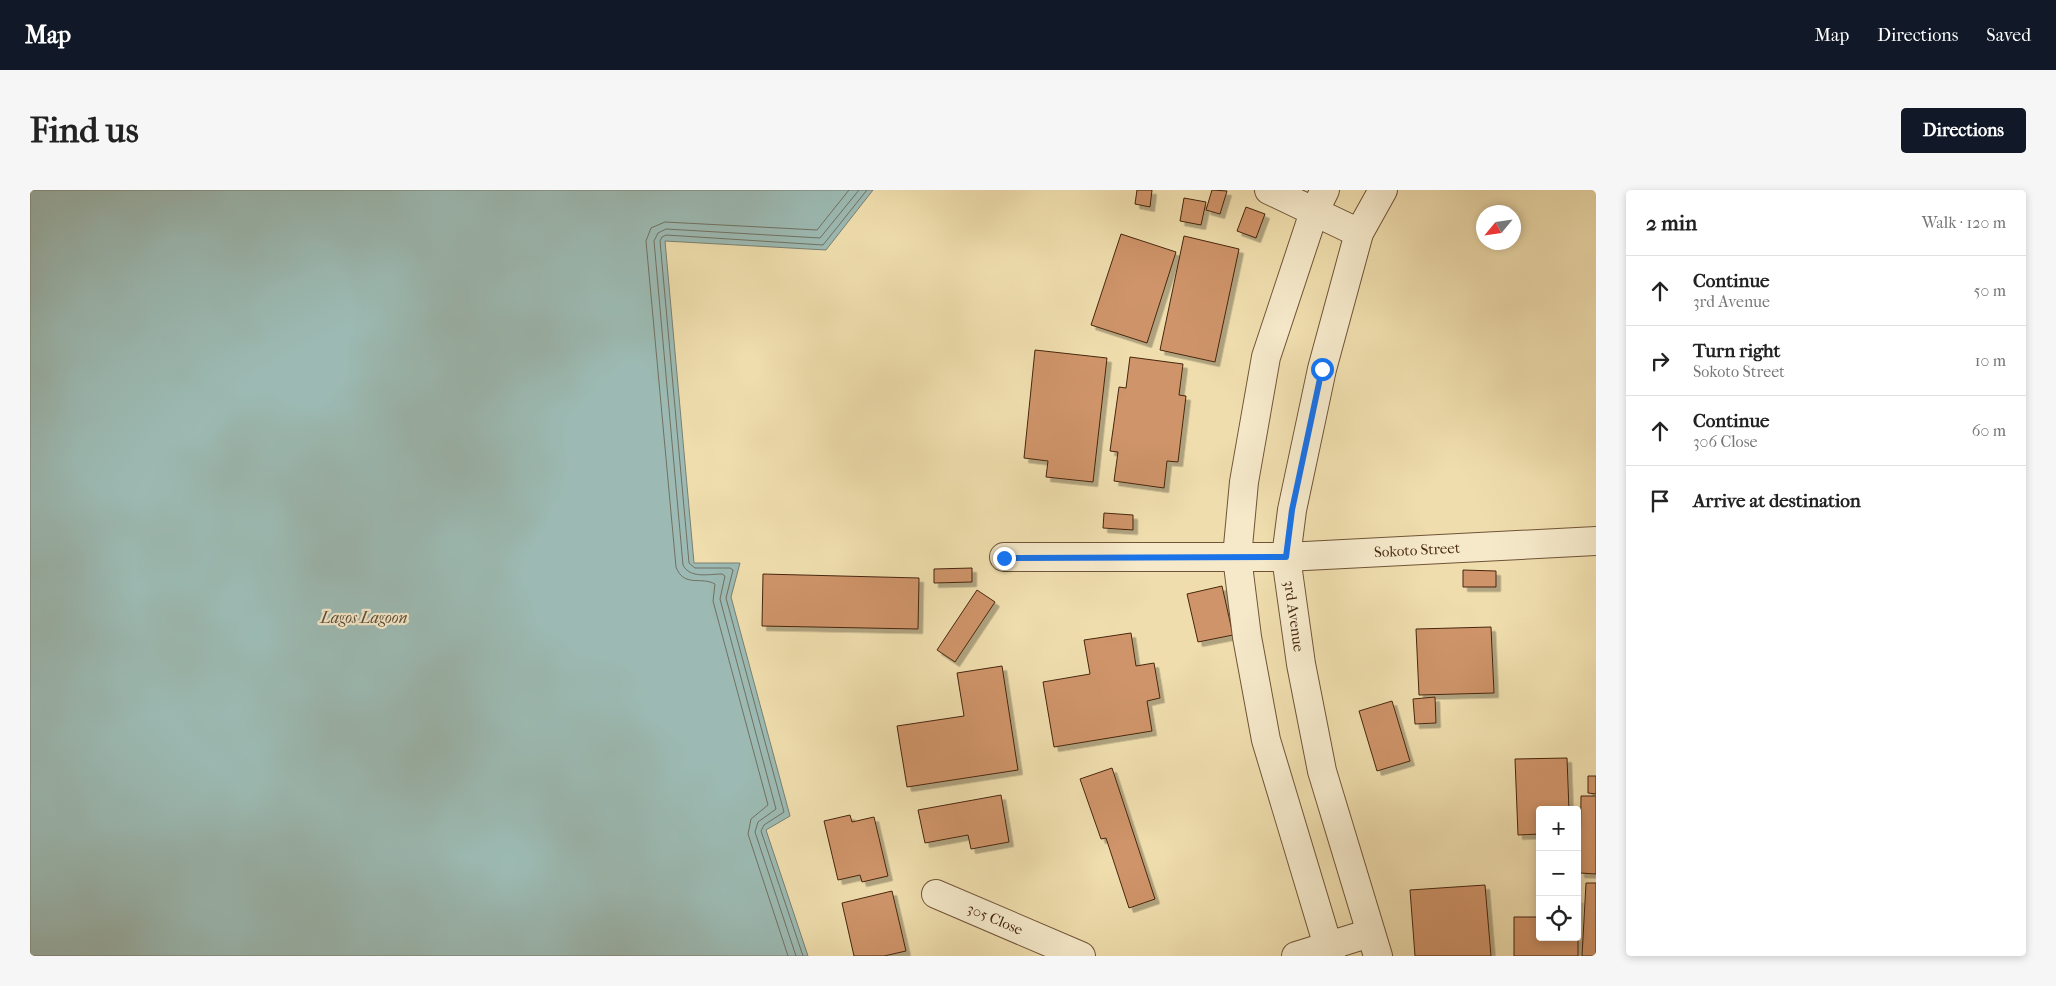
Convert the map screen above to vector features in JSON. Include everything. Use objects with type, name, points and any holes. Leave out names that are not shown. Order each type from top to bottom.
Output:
[{"type":"street","points":[[1269,190],[1319,201],[1359,233]]},
{"type":"street","name":"3rd Avenue","points":[[1374,944],[1322,771],[1301,664],[1286,557],[1292,510],[1322,369],[1359,233],[1383,190]]},
{"type":"street","points":[[1319,201],[1266,357],[1244,482],[1237,557],[1247,638],[1266,740],[1329,951]]},
{"type":"street","name":"Sokoto Street","points":[[1004,558],[1286,557],[1596,541]]},
{"type":"street","name":"305 Close","points":[[936,894],[1081,956]]},
{"type":"street","points":[[1296,956],[1374,944]]},
{"type":"water","name":"Lagos Lagoon","points":[[30,190],[873,190],[826,250],[665,241],[694,563],[740,563],[731,597],[790,816],[766,830],[808,956],[30,956]]},
{"type":"building","points":[[1137,190],[1152,190],[1150,207],[1135,204]]},
{"type":"building","points":[[1212,190],[1227,191],[1220,214],[1206,210]]},
{"type":"building","points":[[1184,198],[1206,202],[1201,225],[1180,221]]},
{"type":"building","points":[[1246,207],[1265,214],[1256,238],[1237,231]]},
{"type":"building","points":[[1121,234],[1176,252],[1147,343],[1091,325]]},
{"type":"building","points":[[1184,236],[1239,249],[1215,362],[1160,350]]},
{"type":"building","points":[[1035,350],[1107,358],[1093,482],[1046,477],[1048,461],[1024,458]]},
{"type":"building","points":[[1130,357],[1183,364],[1179,395],[1186,396],[1178,462],[1167,461],[1164,488],[1114,481],[1118,452],[1110,451],[1119,387],[1126,388]]},
{"type":"building","points":[[1104,513],[1133,515],[1133,530],[1103,528]]},
{"type":"building","points":[[972,568],[972,582],[934,583],[934,569]]},
{"type":"building","points":[[1463,570],[1496,571],[1496,587],[1463,587]]},
{"type":"building","points":[[763,574],[919,578],[918,629],[762,626]]},
{"type":"building","points":[[1222,586],[1233,635],[1198,642],[1187,594]]},
{"type":"building","points":[[977,590],[995,602],[955,662],[937,650]]},
{"type":"building","points":[[1491,627],[1494,693],[1419,695],[1416,629]]},
{"type":"building","points":[[1131,633],[1136,666],[1154,663],[1160,698],[1147,701],[1152,731],[1054,747],[1043,682],[1090,674],[1084,640]]},
{"type":"building","points":[[1002,666],[1018,770],[907,787],[897,726],[964,716],[957,673]]},
{"type":"building","points":[[1435,697],[1436,723],[1415,724],[1413,699]]},
{"type":"building","points":[[1392,701],[1410,761],[1377,771],[1359,711]]},
{"type":"building","points":[[1567,758],[1569,806],[1536,806],[1536,834],[1518,835],[1515,759]]},
{"type":"building","points":[[1112,768],[1155,899],[1129,908],[1106,838],[1101,839],[1080,779]]},
{"type":"building","points":[[1588,776],[1596,776],[1596,794],[1588,793]]},
{"type":"building","points":[[1001,795],[1009,842],[971,849],[968,835],[925,843],[918,810]]},
{"type":"building","points":[[1581,796],[1596,796],[1596,874],[1581,873]]},
{"type":"building","points":[[850,815],[852,822],[874,817],[888,876],[862,882],[860,875],[838,880],[824,821]]},
{"type":"building","points":[[1586,883],[1596,883],[1596,956],[1582,956]]},
{"type":"building","points":[[1485,885],[1491,956],[1415,956],[1410,890]]},
{"type":"building","points":[[892,891],[906,951],[884,956],[854,956],[842,903]]},
{"type":"building","points":[[1514,917],[1536,917],[1536,941],[1578,941],[1578,956],[1514,956]]},
{"type":"route","points":[[1004,558],[1286,557],[1292,510],[1322,369]]}]
